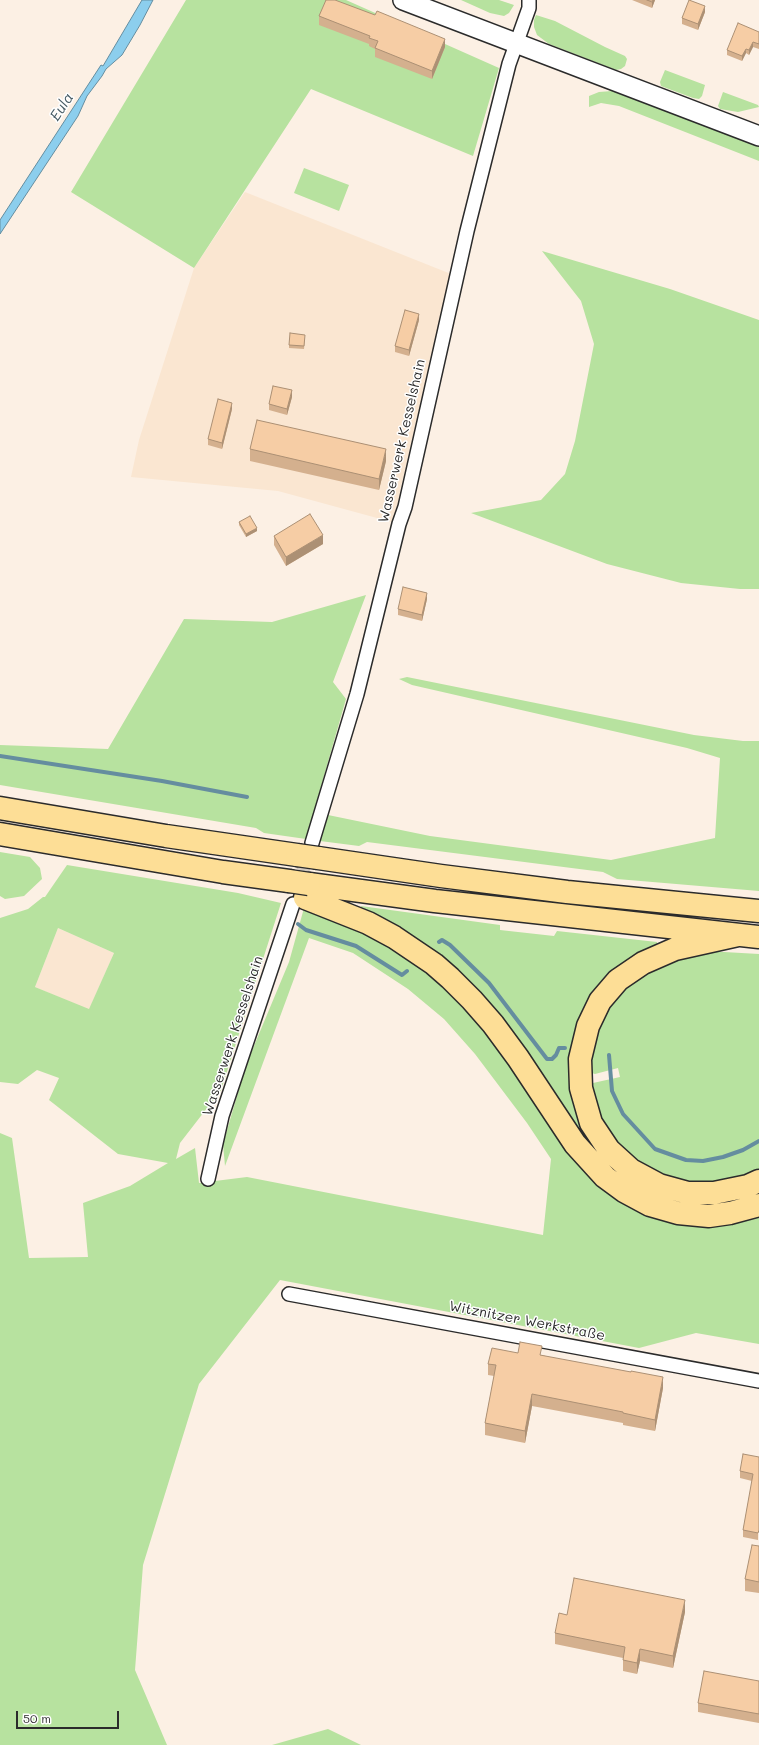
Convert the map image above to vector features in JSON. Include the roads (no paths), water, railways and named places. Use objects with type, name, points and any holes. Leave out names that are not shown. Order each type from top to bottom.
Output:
[{"type":"highway","points":[[0,808],[166,836],[309,852],[441,876],[559,891],[759,911]]},
{"type":"highway","points":[[0,834],[223,872],[296,892],[361,920],[394,937],[434,964],[472,1000],[493,1024],[518,1058],[575,1144],[605,1177],[624,1191],[650,1205],[678,1213],[709,1216],[730,1213],[759,1205]]},
{"type":"highway","points":[[296,892],[435,901],[759,937]]},
{"type":"highway","points":[[738,935],[675,949],[643,963],[618,980],[600,1001],[588,1026],[580,1059],[581,1088],[591,1123],[609,1150],[631,1170],[659,1185],[688,1193],[714,1193],[748,1186],[759,1181]]},
{"type":"main road","points":[[403,0],[759,136]]},
{"type":"street","name":"Wasserwerk Kesselshain","points":[[309,852],[357,694],[399,524],[405,507],[467,231],[515,44],[529,8],[530,0]]},
{"type":"street","name":"Wasserwerk Kesselshain","points":[[208,1179],[222,1116],[296,892]]},
{"type":"street","name":"Witznitzer Werkstraße","points":[[289,1294],[759,1381]]},
{"type":"water","points":[[142,0],[153,0],[122,55],[106,69],[87,96],[78,116],[0,234],[0,220],[101,65],[103,66]]},
{"type":"waterway","points":[[0,756],[162,781],[247,797]]},
{"type":"waterway","points":[[298,924],[306,930],[356,946],[402,975],[407,971]]},
{"type":"waterway","points":[[439,942],[442,940],[450,945],[489,983],[547,1059],[552,1059],[556,1055],[559,1048],[565,1048]]},
{"type":"waterway","points":[[609,1055],[612,1091],[623,1114],[655,1149],[686,1160],[703,1161],[723,1157],[743,1150],[759,1141]]},
{"type":"tunnel","points":[[297,889],[309,851]]},
{"type":"water label","name":"Eula","points":[[62,107]]}]
